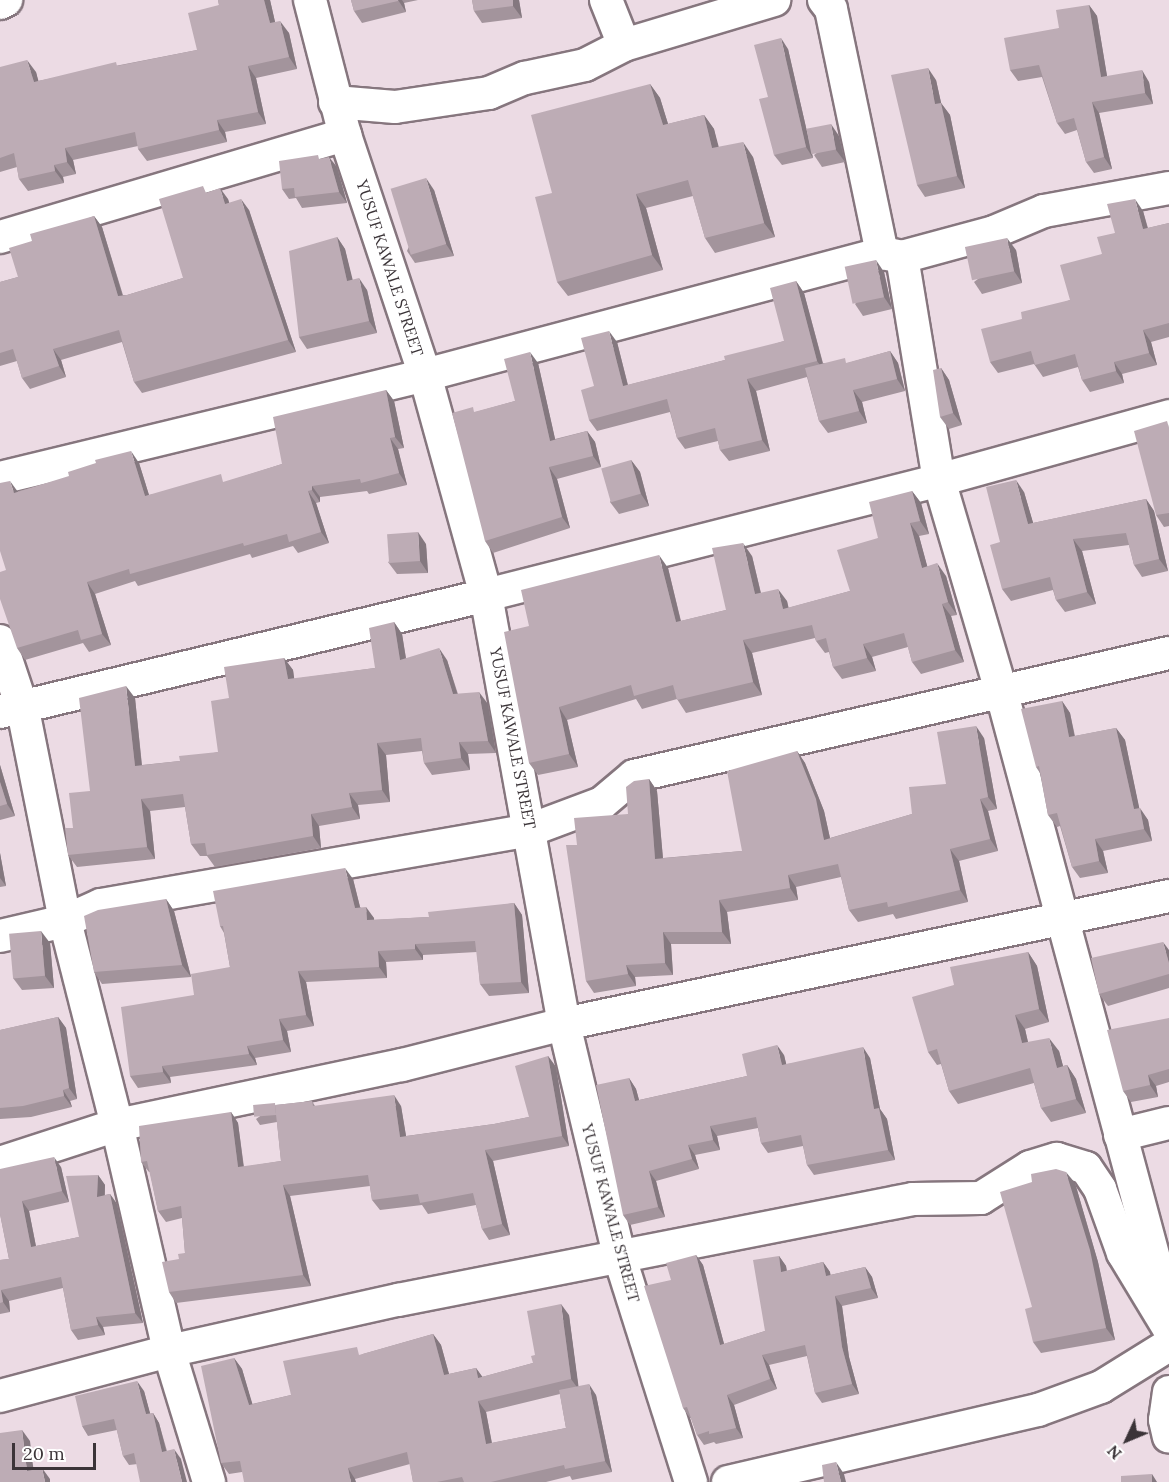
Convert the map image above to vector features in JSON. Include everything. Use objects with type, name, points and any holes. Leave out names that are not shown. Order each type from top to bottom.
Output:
[{"type":"street","points":[[0,3],[6,0]]},
{"type":"street","name":"YUSUF KAWALE STREET","points":[[310,0],[335,102],[425,375],[486,595],[564,1024],[619,1255],[691,1482]]},
{"type":"street","points":[[606,0],[624,45]]},
{"type":"street","points":[[335,102],[395,107],[489,93],[525,78],[585,65],[624,45],[774,0]]},
{"type":"street","points":[[824,0],[831,9],[892,255],[939,480],[1002,694],[1169,1314]]},
{"type":"street","points":[[0,237],[345,135]]},
{"type":"street","points":[[0,478],[425,375],[892,255],[994,232],[1044,211],[1169,188]]},
{"type":"street","points":[[12,711],[183,666],[486,595],[939,480],[1169,416]]},
{"type":"street","points":[[0,641],[12,711],[117,1125],[169,1352],[209,1482]]},
{"type":"street","points":[[0,936],[65,921],[101,905],[530,830],[602,803],[634,776],[798,736],[1002,694],[1169,653]]},
{"type":"street","points":[[0,1162],[117,1125],[402,1065],[564,1024],[1169,896]]},
{"type":"street","points":[[1120,1135],[1169,1123]]},
{"type":"street","points":[[0,1396],[169,1352],[619,1255],[913,1199],[981,1198],[1030,1167],[1057,1159],[1086,1168],[1100,1189],[1123,1253],[1169,1329]]},
{"type":"street","points":[[728,1482],[1038,1410],[1101,1387],[1169,1345]]},
{"type":"street","points":[[1169,1392],[1165,1420],[1169,1437]]},
{"type":"building","points":[[218,0],[264,0],[270,23],[280,21],[289,57],[248,66],[258,112],[217,120],[219,130],[138,149],[135,132],[65,148],[67,162],[54,165],[55,171],[19,179],[14,153],[0,158],[0,67],[27,60],[34,82],[116,62],[117,66],[197,50],[188,13],[219,5]]},
{"type":"building","points":[[351,0],[398,0],[398,1],[354,11]]},
{"type":"building","points":[[472,0],[513,0],[513,6],[474,11]]},
{"type":"building","points":[[1089,5],[1101,77],[1142,70],[1145,93],[1092,102],[1104,157],[1086,162],[1074,118],[1057,123],[1039,65],[1010,70],[1004,38],[1059,28],[1056,10]]},
{"type":"building","points":[[781,38],[806,147],[774,155],[759,99],[768,97],[754,45]]},
{"type":"building","points":[[928,68],[935,104],[941,103],[957,176],[917,185],[891,75]]},
{"type":"building","points":[[650,84],[663,125],[704,115],[712,148],[743,142],[764,223],[705,238],[688,180],[636,194],[652,255],[557,282],[535,197],[552,193],[531,115]]},
{"type":"building","points":[[831,124],[836,150],[811,154],[806,129]]},
{"type":"building","points":[[318,155],[319,159],[329,157],[339,192],[295,197],[294,188],[282,189],[279,161]]},
{"type":"building","points":[[426,178],[446,244],[411,255],[391,189]]},
{"type":"building","points":[[203,186],[206,193],[220,188],[225,204],[241,199],[288,340],[134,382],[119,330],[53,349],[59,366],[22,378],[13,349],[0,353],[0,282],[18,277],[9,248],[32,241],[30,234],[94,216],[118,296],[183,278],[159,199]]},
{"type":"building","points":[[1135,199],[1143,229],[1169,223],[1169,323],[1143,330],[1149,353],[1114,362],[1116,371],[1082,380],[1075,354],[1035,365],[1031,351],[990,362],[981,329],[1022,319],[1021,312],[1070,300],[1060,265],[1102,254],[1097,237],[1115,233],[1107,204]]},
{"type":"building","points":[[337,237],[347,281],[359,278],[369,321],[299,337],[289,251]]},
{"type":"building","points":[[1007,238],[1014,271],[972,280],[965,247]]},
{"type":"building","points":[[876,260],[884,297],[853,304],[845,267]]},
{"type":"building","points":[[796,281],[817,361],[747,379],[762,440],[720,450],[715,428],[677,438],[667,399],[589,420],[581,390],[594,386],[581,338],[609,331],[623,386],[725,360],[724,356],[784,341],[770,288]]},
{"type":"building","points":[[890,351],[897,379],[853,390],[859,411],[819,421],[805,368],[845,358],[846,363]]},
{"type":"building","points":[[530,352],[550,441],[587,431],[593,456],[549,467],[562,517],[485,541],[452,413],[473,407],[474,412],[515,401],[504,359]]},
{"type":"building","points":[[941,368],[953,413],[940,417],[933,370]]},
{"type":"building","points":[[386,390],[395,437],[390,438],[399,473],[361,483],[360,479],[312,486],[312,490],[308,491],[321,532],[289,542],[287,534],[244,546],[243,543],[130,574],[129,569],[87,582],[102,634],[81,640],[78,630],[17,648],[0,599],[0,572],[6,570],[0,551],[0,483],[10,481],[14,493],[69,476],[68,472],[96,463],[95,460],[131,451],[145,496],[221,474],[223,482],[282,464],[273,417]]},
{"type":"building","points":[[1167,421],[1169,428],[1169,513],[1156,515],[1134,431]]},
{"type":"building","points":[[631,460],[641,494],[611,502],[601,469]]},
{"type":"building","points":[[1016,480],[1028,524],[1146,499],[1159,559],[1134,565],[1126,533],[1073,539],[1087,592],[1056,600],[1050,577],[1002,589],[990,545],[1000,542],[986,487]]},
{"type":"building","points":[[912,491],[920,521],[910,523],[922,568],[937,563],[948,602],[942,604],[955,650],[912,662],[904,633],[863,644],[867,658],[833,667],[826,638],[816,641],[812,625],[743,640],[753,682],[677,700],[673,685],[634,696],[631,685],[559,707],[569,754],[529,763],[504,632],[529,626],[521,590],[659,555],[676,622],[726,610],[712,548],[743,543],[755,594],[778,589],[783,609],[850,591],[837,550],[878,538],[869,502]]},
{"type":"building","points":[[418,532],[420,561],[389,563],[387,534]]},
{"type":"building","points":[[394,622],[400,660],[439,648],[453,694],[479,692],[488,741],[459,742],[461,758],[424,763],[421,738],[377,743],[382,790],[349,793],[352,807],[311,814],[313,836],[207,855],[205,843],[191,844],[183,794],[141,799],[147,847],[68,855],[65,828],[73,828],[69,793],[90,791],[79,698],[126,686],[135,766],[180,761],[179,756],[218,752],[211,701],[229,698],[224,667],[284,658],[288,679],[375,668],[369,628]]},
{"type":"building","points":[[1062,701],[1069,737],[1116,728],[1134,809],[1140,808],[1144,829],[1095,839],[1099,861],[1072,867],[1057,813],[1048,815],[1039,766],[1036,767],[1021,709]]},
{"type":"building","points":[[976,726],[988,797],[980,799],[990,839],[950,849],[960,890],[888,907],[887,902],[849,910],[838,864],[788,875],[790,888],[719,900],[722,932],[663,932],[665,963],[626,965],[628,974],[586,981],[566,845],[577,845],[574,818],[628,814],[626,787],[634,781],[649,779],[655,859],[742,851],[727,771],[797,751],[816,799],[824,840],[912,814],[909,787],[946,784],[937,732]]},
{"type":"building","points":[[0,782],[7,804],[0,806]]},
{"type":"building","points":[[345,868],[355,908],[366,907],[367,920],[429,917],[428,912],[514,903],[521,982],[480,984],[475,941],[415,944],[415,949],[378,951],[379,967],[298,971],[306,1015],[279,1019],[283,1040],[247,1046],[249,1054],[162,1066],[163,1072],[130,1076],[121,1007],[194,995],[191,974],[230,967],[223,926],[220,926],[213,891]]},
{"type":"building","points":[[166,899],[182,965],[94,972],[84,916],[98,910]]},
{"type":"building","points":[[41,931],[45,976],[13,979],[9,934]]},
{"type":"building","points":[[1163,942],[1169,963],[1169,974],[1099,994],[1091,958]]},
{"type":"building","points":[[1028,952],[1039,1009],[1015,1015],[1022,1043],[1049,1038],[1057,1068],[1067,1065],[1076,1099],[1041,1108],[1030,1068],[949,1091],[937,1049],[928,1052],[912,997],[954,985],[950,967]]},
{"type":"building","points":[[58,1017],[69,1088],[63,1090],[64,1096],[23,1106],[0,1108],[0,1030]]},
{"type":"building","points":[[1169,1018],[1169,1069],[1148,1075],[1150,1085],[1123,1091],[1107,1030]]},
{"type":"building","points":[[777,1045],[782,1065],[863,1047],[874,1109],[879,1108],[888,1150],[807,1165],[801,1135],[761,1143],[756,1117],[710,1126],[713,1140],[688,1145],[692,1159],[649,1171],[658,1207],[623,1215],[596,1085],[629,1078],[635,1101],[747,1076],[742,1054]]},
{"type":"building","points":[[548,1056],[562,1136],[485,1150],[502,1224],[482,1229],[473,1193],[420,1203],[418,1194],[372,1200],[368,1175],[283,1185],[303,1275],[169,1292],[162,1262],[179,1259],[178,1254],[185,1253],[181,1206],[158,1211],[147,1161],[141,1162],[139,1126],[231,1112],[238,1167],[281,1161],[275,1105],[312,1101],[313,1106],[394,1095],[400,1137],[494,1124],[529,1117],[515,1066]]},
{"type":"building","points":[[275,1103],[276,1115],[254,1117],[253,1105]]},
{"type":"building","points":[[54,1157],[62,1191],[22,1201],[31,1247],[79,1237],[66,1176],[98,1175],[97,1197],[110,1194],[135,1313],[96,1317],[98,1325],[71,1330],[61,1277],[1,1290],[3,1302],[0,1303],[0,1260],[9,1259],[0,1214],[0,1169]]},
{"type":"building","points":[[1056,1169],[1066,1172],[1090,1250],[1106,1328],[1033,1342],[1025,1309],[1032,1307],[1000,1192],[1032,1182],[1031,1174]]},
{"type":"building","points":[[696,1255],[720,1345],[765,1331],[753,1260],[779,1256],[781,1272],[823,1262],[826,1276],[865,1267],[871,1288],[835,1296],[842,1347],[852,1384],[815,1393],[805,1345],[762,1355],[770,1379],[727,1395],[736,1428],[709,1434],[709,1431],[697,1435],[687,1407],[683,1408],[644,1286],[671,1280],[666,1263]]},
{"type":"building","points":[[561,1304],[571,1379],[478,1401],[486,1444],[566,1428],[559,1390],[589,1384],[605,1461],[565,1469],[564,1465],[491,1482],[464,1482],[462,1477],[437,1482],[413,1482],[407,1452],[348,1468],[351,1482],[244,1482],[240,1461],[221,1463],[201,1366],[234,1358],[249,1405],[291,1395],[283,1361],[357,1347],[359,1355],[433,1334],[444,1375],[476,1368],[478,1378],[533,1363],[531,1356],[535,1355],[527,1311]]},
{"type":"building","points":[[137,1381],[146,1414],[153,1413],[162,1452],[174,1449],[182,1482],[140,1482],[134,1453],[123,1456],[114,1419],[82,1426],[75,1396]]},
{"type":"building","points":[[22,1430],[27,1471],[42,1468],[45,1482],[0,1482],[0,1433]]},
{"type":"building","points":[[836,1462],[841,1482],[824,1482],[822,1465]]},
{"type":"building","points":[[1152,1474],[1152,1482],[1121,1482],[1121,1476]]}]
